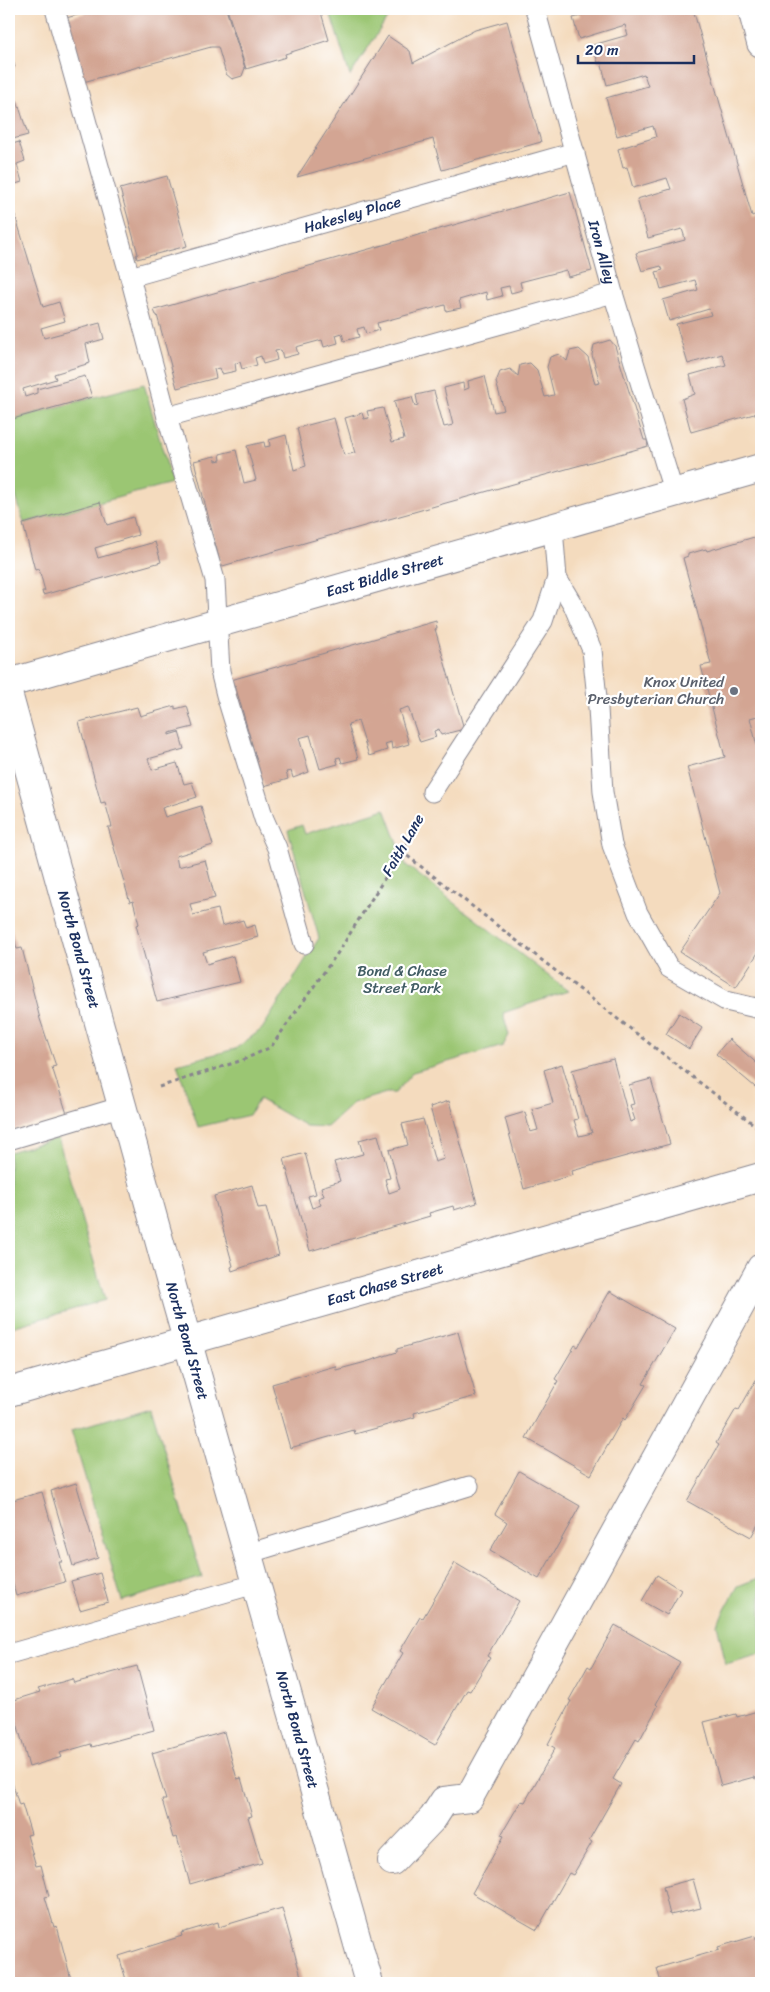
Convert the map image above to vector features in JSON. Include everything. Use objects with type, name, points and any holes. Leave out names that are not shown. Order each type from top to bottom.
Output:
[{"type":"street","points":[[752,9],[761,43]]},
{"type":"street","name":"East Biddle Street","points":[[9,683],[761,468]]},
{"type":"street","name":"North Bond Street","points":[[9,697],[255,1584],[369,1983]]},
{"type":"street","name":"East Chase Street","points":[[9,1392],[761,1177]]},
{"type":"street","points":[[392,1861],[433,1818],[444,1801],[469,1798],[761,1268]]},
{"type":"lane","points":[[55,9],[167,417],[215,580],[220,671],[226,695],[264,819],[277,848],[304,944]]},
{"type":"lane","name":"Iron Alley","points":[[535,9],[614,293],[674,494]]},
{"type":"lane","name":"Hakesley Place","points":[[130,277],[575,152]]},
{"type":"lane","points":[[167,417],[614,293]]},
{"type":"lane","points":[[432,792],[543,621],[557,578],[553,528]]},
{"type":"lane","points":[[557,578],[573,605],[592,650],[604,792],[612,845],[638,913],[669,968],[726,1001],[756,1008],[761,1006]]},
{"type":"lane","points":[[9,1140],[123,1106]]},
{"type":"lane","points":[[248,1554],[469,1486]]},
{"type":"lane","points":[[9,1654],[255,1584]]},
{"type":"path","name":"Faith Lane","points":[[159,1087],[243,1060],[271,1047],[339,951],[408,840],[432,792]]},
{"type":"path","points":[[401,851],[761,1130]]},
{"type":"green space","points":[[329,9],[393,9],[350,76]]},
{"type":"green space","points":[[144,384],[172,483],[24,523],[9,473],[9,420]]},
{"type":"green space","name":"Bond & Chase Street Park","points":[[385,809],[406,865],[568,991],[503,1013],[509,1035],[503,1046],[413,1072],[395,1093],[386,1093],[353,1103],[327,1127],[306,1126],[259,1099],[249,1115],[198,1127],[177,1064],[235,1049],[262,1029],[319,938],[288,830],[302,825],[305,834]]},
{"type":"green space","points":[[58,1138],[105,1300],[9,1328],[9,1152]]},
{"type":"green space","points":[[151,1406],[202,1577],[122,1601],[71,1430]]},
{"type":"green space","points":[[761,1577],[761,1654],[726,1664],[717,1624],[738,1586]]},
{"type":"building","points":[[100,9],[226,9],[245,68],[242,76],[232,79],[226,74],[218,47],[211,47],[83,82],[66,18]]},
{"type":"building","points":[[227,9],[320,9],[329,40],[285,54],[286,57],[246,69]]},
{"type":"building","points":[[579,9],[693,9],[752,216],[759,213],[761,223],[761,412],[691,432],[682,399],[695,394],[690,375],[726,365],[722,354],[688,364],[676,324],[711,315],[709,309],[669,321],[663,300],[698,290],[695,280],[661,289],[656,272],[663,270],[661,266],[642,271],[636,253],[685,240],[684,235],[682,229],[648,238],[637,199],[671,189],[667,178],[633,188],[627,167],[623,168],[618,149],[656,137],[653,126],[617,136],[606,98],[648,86],[644,74],[607,85],[601,62],[598,63],[593,45],[628,35],[625,25],[579,39],[573,18],[581,16]]},
{"type":"building","points":[[507,21],[541,142],[442,170],[433,139],[297,177],[388,36],[410,51],[413,63],[475,30]]},
{"type":"building","points":[[9,47],[15,67],[9,69]]},
{"type":"building","points":[[17,100],[28,135],[9,140],[9,103]]},
{"type":"building","points":[[19,142],[25,161],[17,164],[22,182],[9,186],[9,145]]},
{"type":"building","points":[[167,176],[187,246],[137,259],[136,255],[138,254],[120,189]]},
{"type":"building","points":[[570,192],[592,271],[568,277],[566,270],[520,282],[522,290],[511,293],[509,286],[500,288],[502,296],[487,300],[486,292],[459,300],[461,308],[446,311],[445,305],[377,323],[379,330],[366,334],[364,327],[357,329],[359,337],[344,341],[342,333],[336,335],[338,343],[324,347],[322,340],[296,347],[298,354],[283,358],[281,350],[275,351],[277,360],[263,364],[261,356],[255,358],[257,365],[242,369],[240,362],[235,363],[236,371],[222,374],[220,368],[214,369],[216,378],[177,388],[154,310]]},
{"type":"building","points":[[9,195],[43,307],[59,302],[65,321],[41,328],[44,338],[100,323],[104,339],[86,344],[90,363],[54,374],[56,379],[23,389],[25,397],[37,393],[37,389],[85,376],[92,397],[9,420]]},
{"type":"building","points":[[610,340],[615,346],[644,440],[647,440],[648,446],[219,567],[218,563],[220,562],[194,461],[215,456],[216,461],[221,460],[220,454],[236,450],[244,483],[256,480],[247,446],[264,442],[265,447],[270,446],[269,440],[286,435],[294,470],[306,466],[297,428],[334,418],[344,455],[355,453],[345,418],[362,413],[364,419],[369,418],[367,411],[383,408],[392,442],[404,439],[394,401],[412,397],[415,406],[418,405],[416,395],[434,391],[444,427],[453,425],[444,388],[463,383],[464,390],[469,388],[468,381],[485,376],[494,412],[504,410],[496,382],[500,372],[510,369],[518,376],[520,365],[530,363],[537,370],[545,397],[554,395],[547,367],[550,357],[559,354],[567,361],[570,351],[579,349],[588,357],[595,384],[600,383],[592,355],[594,345]]},
{"type":"building","points":[[100,502],[107,525],[133,517],[138,535],[95,548],[98,558],[155,542],[161,562],[43,595],[42,591],[45,591],[39,569],[35,570],[23,524]]},
{"type":"building","points":[[761,535],[761,715],[750,718],[758,750],[761,750],[761,948],[736,987],[680,952],[720,893],[687,767],[725,757],[701,666],[711,664],[683,558],[688,556],[688,554],[706,549],[707,551]]},
{"type":"building","points":[[436,621],[437,629],[435,629],[464,729],[441,735],[439,729],[434,731],[436,737],[420,742],[408,707],[399,710],[409,744],[392,749],[391,742],[385,744],[387,750],[369,756],[358,721],[348,724],[358,759],[342,763],[340,757],[336,758],[338,764],[320,769],[310,735],[299,738],[309,772],[293,778],[291,771],[286,772],[288,779],[264,786],[235,685],[233,686],[231,680]]},
{"type":"building","points":[[175,706],[175,709],[187,706],[193,727],[169,733],[169,735],[179,732],[184,749],[148,759],[152,770],[177,763],[184,784],[192,782],[197,797],[162,808],[165,817],[201,806],[213,845],[176,856],[178,867],[205,860],[215,898],[190,904],[193,915],[218,909],[222,926],[243,920],[246,928],[255,925],[258,937],[203,952],[207,964],[233,956],[240,982],[157,1002],[136,925],[139,924],[133,901],[130,902],[129,899],[108,827],[112,827],[105,802],[101,803],[79,722],[137,707],[140,716]]},
{"type":"building","points":[[9,920],[17,949],[22,948],[40,1019],[56,1066],[52,1067],[67,1114],[9,1131],[9,1084],[13,1083],[11,1075],[9,1076]]},
{"type":"building","points":[[679,1013],[702,1028],[689,1049],[666,1034]]},
{"type":"building","points":[[729,1039],[761,1067],[761,1092],[716,1054]]},
{"type":"building","points":[[613,1059],[630,1122],[635,1120],[630,1105],[634,1104],[629,1085],[651,1079],[670,1144],[572,1171],[573,1175],[524,1189],[505,1118],[525,1112],[530,1132],[538,1130],[532,1109],[553,1103],[544,1070],[562,1064],[578,1119],[574,1120],[579,1136],[592,1133],[587,1116],[585,1116],[572,1070]]},
{"type":"building","points":[[449,1101],[477,1203],[454,1210],[453,1206],[429,1213],[430,1216],[310,1251],[284,1159],[305,1153],[316,1194],[308,1196],[312,1208],[321,1205],[318,1198],[324,1196],[321,1187],[340,1181],[334,1162],[363,1154],[359,1140],[378,1135],[390,1178],[385,1179],[389,1193],[400,1189],[389,1150],[408,1145],[402,1124],[423,1119],[435,1162],[444,1159],[430,1107]]},
{"type":"building","points":[[252,1185],[258,1208],[266,1207],[279,1255],[232,1271],[231,1267],[233,1266],[214,1196]]},
{"type":"building","points":[[610,1291],[675,1329],[643,1384],[646,1385],[625,1420],[623,1418],[591,1475],[526,1438],[558,1381],[555,1379],[575,1345],[578,1347]]},
{"type":"building","points":[[458,1332],[476,1396],[414,1413],[415,1417],[384,1426],[355,1434],[354,1430],[290,1448],[272,1384],[335,1366],[336,1370],[366,1362],[397,1352],[397,1349]]},
{"type":"building","points":[[761,1371],[761,1519],[751,1537],[687,1501],[719,1445],[716,1443],[736,1409],[739,1410]]},
{"type":"building","points":[[519,1471],[580,1506],[539,1579],[490,1551],[507,1522],[495,1514]]},
{"type":"building","points":[[76,1483],[98,1558],[73,1566],[51,1491]]},
{"type":"building","points":[[42,1492],[62,1562],[59,1562],[65,1582],[16,1596],[9,1569],[9,1501]]},
{"type":"building","points":[[455,1563],[519,1601],[487,1656],[490,1658],[470,1691],[467,1690],[435,1745],[371,1708],[403,1653],[400,1651],[420,1617],[423,1618]]},
{"type":"building","points":[[100,1573],[108,1602],[80,1610],[71,1581]]},
{"type":"building","points":[[657,1575],[681,1590],[667,1615],[642,1601]]},
{"type":"building","points":[[615,1625],[680,1662],[656,1704],[658,1706],[639,1741],[636,1739],[613,1779],[621,1784],[589,1840],[592,1842],[573,1875],[569,1873],[537,1930],[472,1893],[504,1836],[501,1835],[521,1801],[525,1802],[555,1748],[548,1744],[571,1701],[569,1700],[588,1666],[591,1668]]},
{"type":"building","points":[[137,1666],[154,1730],[92,1747],[91,1744],[60,1753],[62,1757],[29,1767],[11,1701],[40,1692],[38,1689],[72,1679],[74,1683]]},
{"type":"building","points":[[761,1710],[761,1777],[755,1779],[754,1777],[721,1786],[704,1722],[736,1714],[737,1717]]},
{"type":"building","points":[[224,1732],[237,1779],[241,1778],[252,1816],[248,1817],[262,1863],[190,1884],[177,1837],[173,1838],[162,1800],[166,1800],[152,1753]]},
{"type":"building","points":[[9,1772],[19,1805],[22,1804],[31,1834],[27,1835],[36,1866],[41,1865],[49,1896],[45,1897],[54,1927],[57,1926],[72,1983],[9,1983]]},
{"type":"building","points":[[693,1879],[701,1908],[670,1915],[663,1887]]},
{"type":"building","points":[[282,1908],[302,1980],[290,1983],[127,1983],[119,1956],[182,1936],[181,1933],[218,1922],[219,1927]]},
{"type":"building","points":[[755,1936],[756,1940],[761,1938],[761,1983],[661,1983],[657,1968],[719,1950],[718,1947]]},
{"type":"place","name":"Knox United Presbyterian Church","points":[[734,691]]}]
